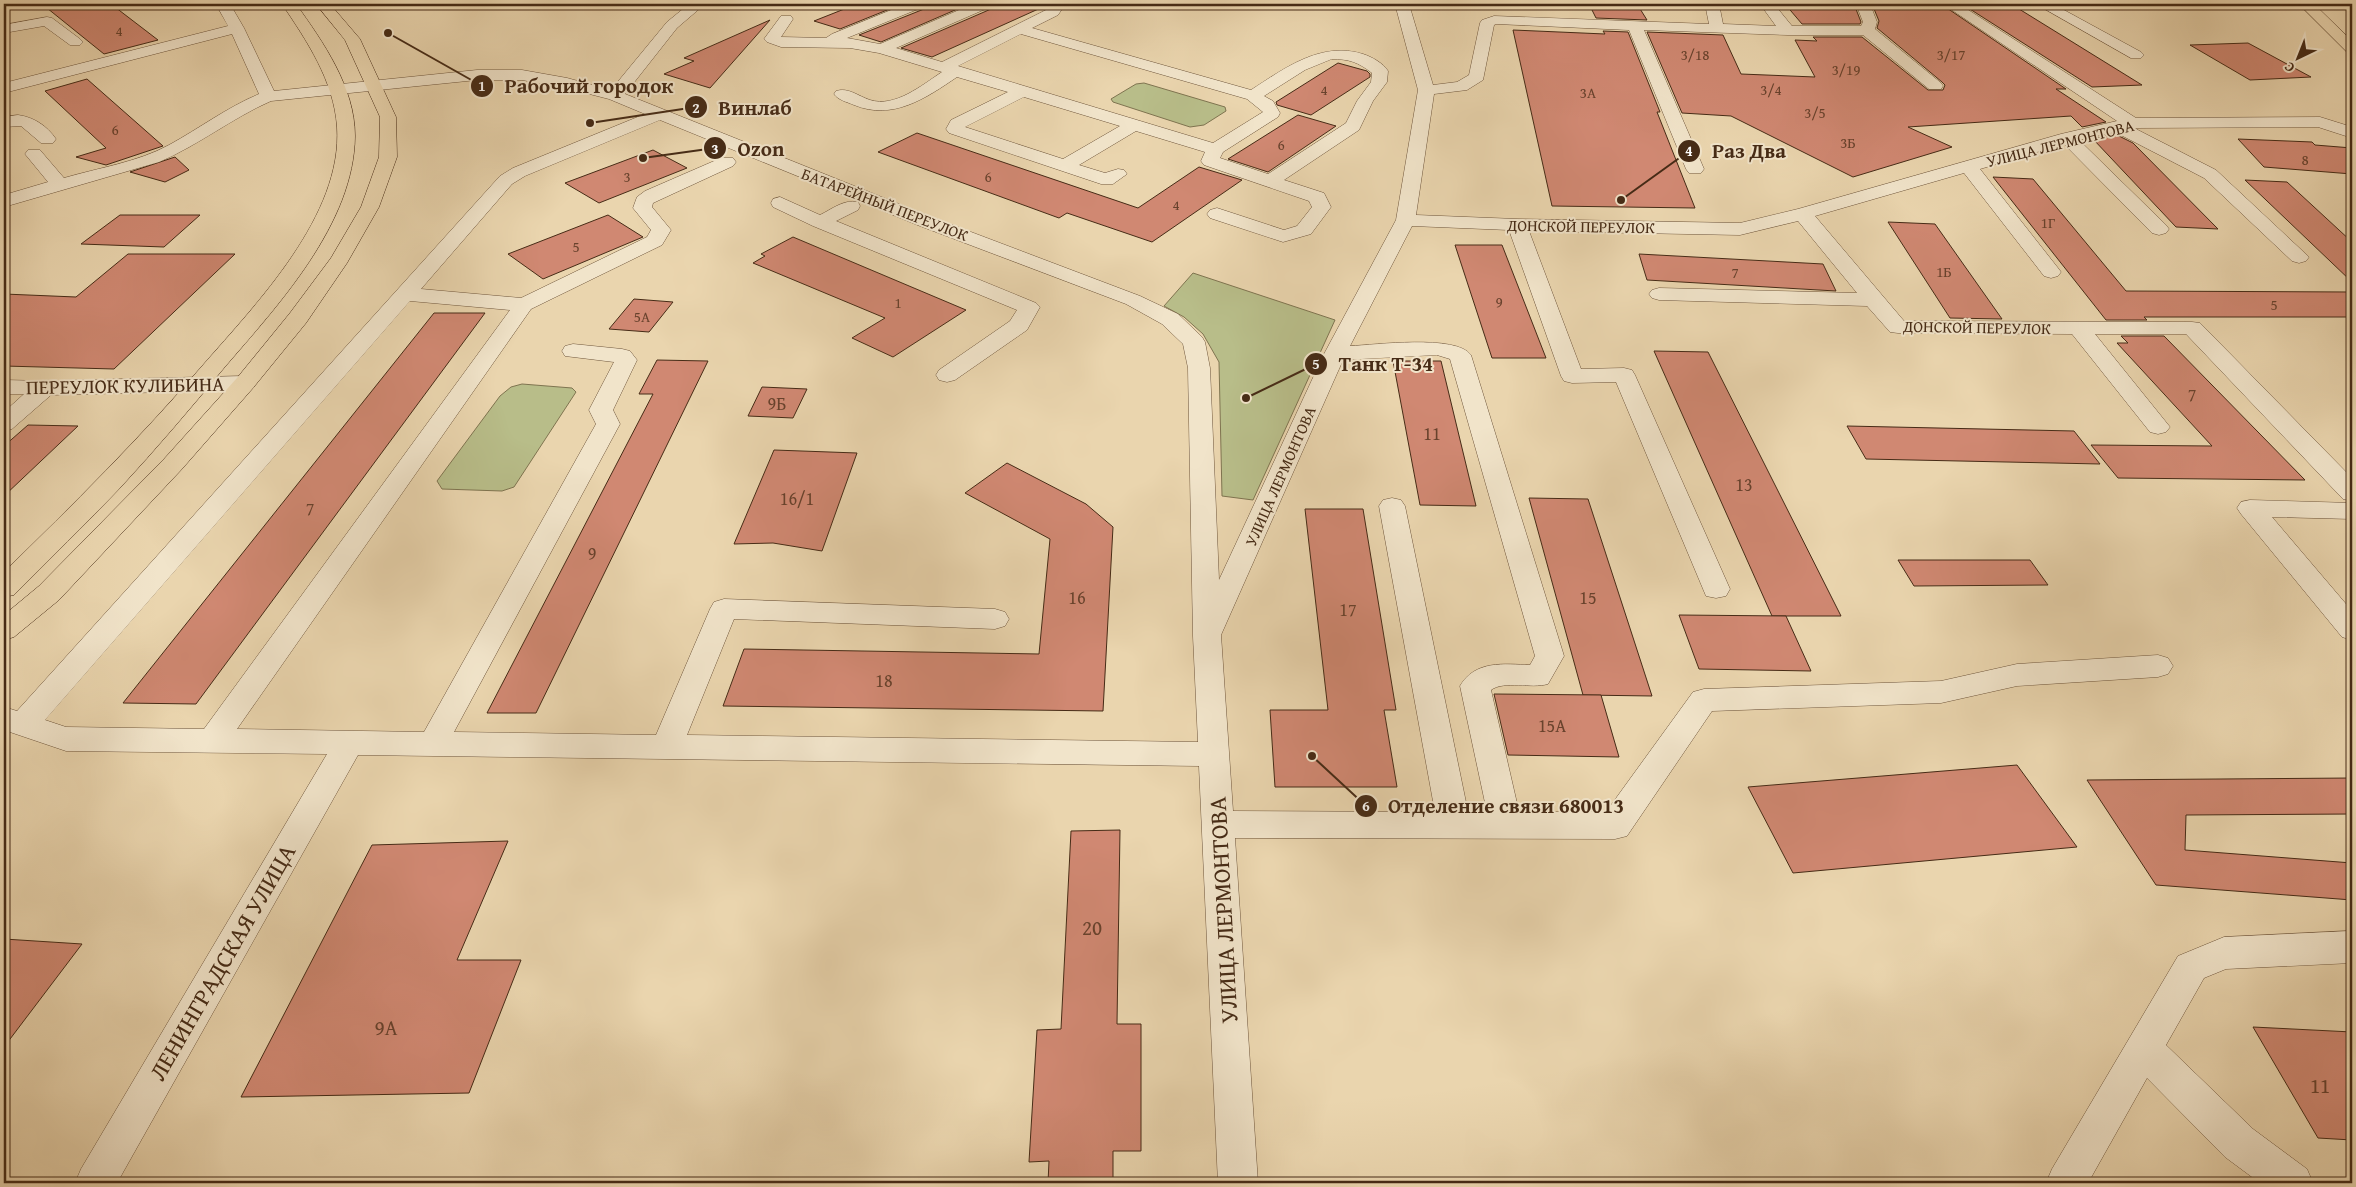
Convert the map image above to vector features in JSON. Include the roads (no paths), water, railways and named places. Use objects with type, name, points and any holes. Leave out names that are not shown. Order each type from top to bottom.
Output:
[{"type":"main road","points":[[4,588],[126,466],[200,384],[252,322],[296,264],[327,213],[343,164],[346,126],[338,89],[318,46],[289,4]]},
{"type":"main road","points":[[4,630],[49,593],[173,464],[245,382],[298,318],[340,259],[370,207],[388,157],[388,117],[375,85],[352,39],[323,4]]},
{"type":"main road","points":[[2306,4],[2352,49]]},
{"type":"street","points":[[222,4],[237,28],[268,96]]},
{"type":"street","points":[[615,96],[672,25],[698,4]]},
{"type":"street","points":[[830,43],[837,38],[918,4]]},
{"type":"street","points":[[882,49],[985,4]]},
{"type":"street","points":[[842,94],[876,107],[890,105],[916,96],[950,69],[1053,12],[1057,6],[1053,4]]},
{"type":"street","name":"УЛИЦА ЛЕРМОНТОВА","points":[[1208,636],[1335,354],[1406,220],[1426,90],[1402,4]]},
{"type":"street","points":[[1533,4],[1537,22]]},
{"type":"street","points":[[1712,4],[1717,29]]},
{"type":"street","points":[[1767,4],[1788,30]]},
{"type":"street","points":[[1862,4],[1870,22],[1867,30]]},
{"type":"street","points":[[1950,4],[2124,125],[2210,174],[2299,257]]},
{"type":"street","points":[[2043,4],[2136,55]]},
{"type":"street","points":[[786,19],[772,38],[781,42],[850,43],[882,49],[1215,149]]},
{"type":"street","points":[[4,29],[47,21],[80,46],[92,66]]},
{"type":"street","points":[[1426,90],[1461,87],[1477,77],[1488,22],[1717,29],[1867,30],[1934,86]]},
{"type":"street","points":[[1635,26],[1695,169]]},
{"type":"street","points":[[4,88],[237,28]]},
{"type":"street","points":[[1018,30],[1253,96],[1267,105],[1272,113],[1215,149],[1210,161],[1317,197],[1322,207],[1304,230],[1282,236],[1218,214]]},
{"type":"street","points":[[1253,96],[1313,59],[1326,54],[1358,56],[1371,62],[1380,71],[1379,82],[1365,101],[1353,126],[1270,181]]},
{"type":"street","name":"БАТАРЕЙНЫЙ ПЕРЕУЛОК","points":[[4,201],[153,158],[175,149],[238,109],[268,96],[477,75],[522,75],[567,83],[615,96],[658,115],[927,222],[1133,300],[1170,319],[1194,342]]},
{"type":"street","points":[[1023,91],[958,124],[955,129],[1107,180],[1118,174]]},
{"type":"street","points":[[658,115],[519,172],[506,180],[405,294],[13,721],[66,739],[433,742],[1214,754]]},
{"type":"street","points":[[4,122],[16,119],[28,121],[47,139]]},
{"type":"street","name":"УЛИЦА ЛЕРМОНТОВА","points":[[1803,214],[2067,138],[2124,125],[2161,122],[2320,122],[2352,133]]},
{"type":"street","points":[[1064,166],[1135,124]]},
{"type":"street","points":[[697,130],[697,145],[702,151],[885,220],[927,222]]},
{"type":"street","points":[[2067,138],[2159,229]]},
{"type":"street","points":[[34,154],[60,185]]},
{"type":"street","points":[[1968,166],[2051,272]]},
{"type":"street","points":[[213,740],[524,305],[655,241],[661,230],[642,208],[644,201],[652,195],[742,167]]},
{"type":"street","points":[[780,203],[820,222],[1029,308],[1019,325],[947,375]]},
{"type":"street","points":[[820,222],[850,206]]},
{"type":"street","name":"ДОНСКОЙ ПЕРЕУЛОК","points":[[1406,220],[1517,225],[1740,229],[1803,214],[1872,300],[1898,327],[2192,328],[2352,493]]},
{"type":"street","points":[[1517,225],[1572,376],[1624,375],[1716,589]]},
{"type":"street","points":[[405,294],[524,305]]},
{"type":"street","points":[[1659,294],[1872,300]]},
{"type":"street","points":[[2079,328],[2158,427]]},
{"type":"street","name":"УЛИЦА ЛЕРМОНТОВА","points":[[1194,342],[1199,368],[1208,636],[1238,1183]]},
{"type":"street","points":[[1335,354],[1438,348],[1460,355],[1550,656],[1538,676],[1492,675],[1475,686],[1506,826]]},
{"type":"street","points":[[433,742],[608,424],[601,410],[626,360],[622,356],[573,352]]},
{"type":"street","name":"ПЕРЕУЛОК КУЛИБИНА","points":[[4,387],[44,388],[245,382]]},
{"type":"street","points":[[4,424],[44,388]]},
{"type":"street","points":[[1392,506],[1454,825]]},
{"type":"street","points":[[2352,512],[2250,508],[2352,630]]},
{"type":"street","points":[[667,746],[724,609],[995,618]]},
{"type":"street","points":[[1218,824],[1615,826],[1704,700],[1941,692],[2017,675],[2158,666]]},
{"type":"street","name":"ЛЕНИНГРАДСКАЯ УЛИЦА","points":[[95,1183],[350,742]]},
{"type":"street","points":[[2066,1183],[2192,966],[2224,953],[2352,947]]},
{"type":"street","points":[[2144,1049],[2239,1144],[2293,1183]]},
{"type":"place","name":"Рабочий городок","points":[[388,33]]},
{"type":"place","name":"Винлаб","points":[[590,123]]},
{"type":"place","name":"Ozon","points":[[643,158]]},
{"type":"place","name":"Раз Два","points":[[1621,200]]},
{"type":"place","name":"Танк Т-34","points":[[1246,398]]},
{"type":"place","name":"Отделение связи 680013","points":[[1312,756]]}]
